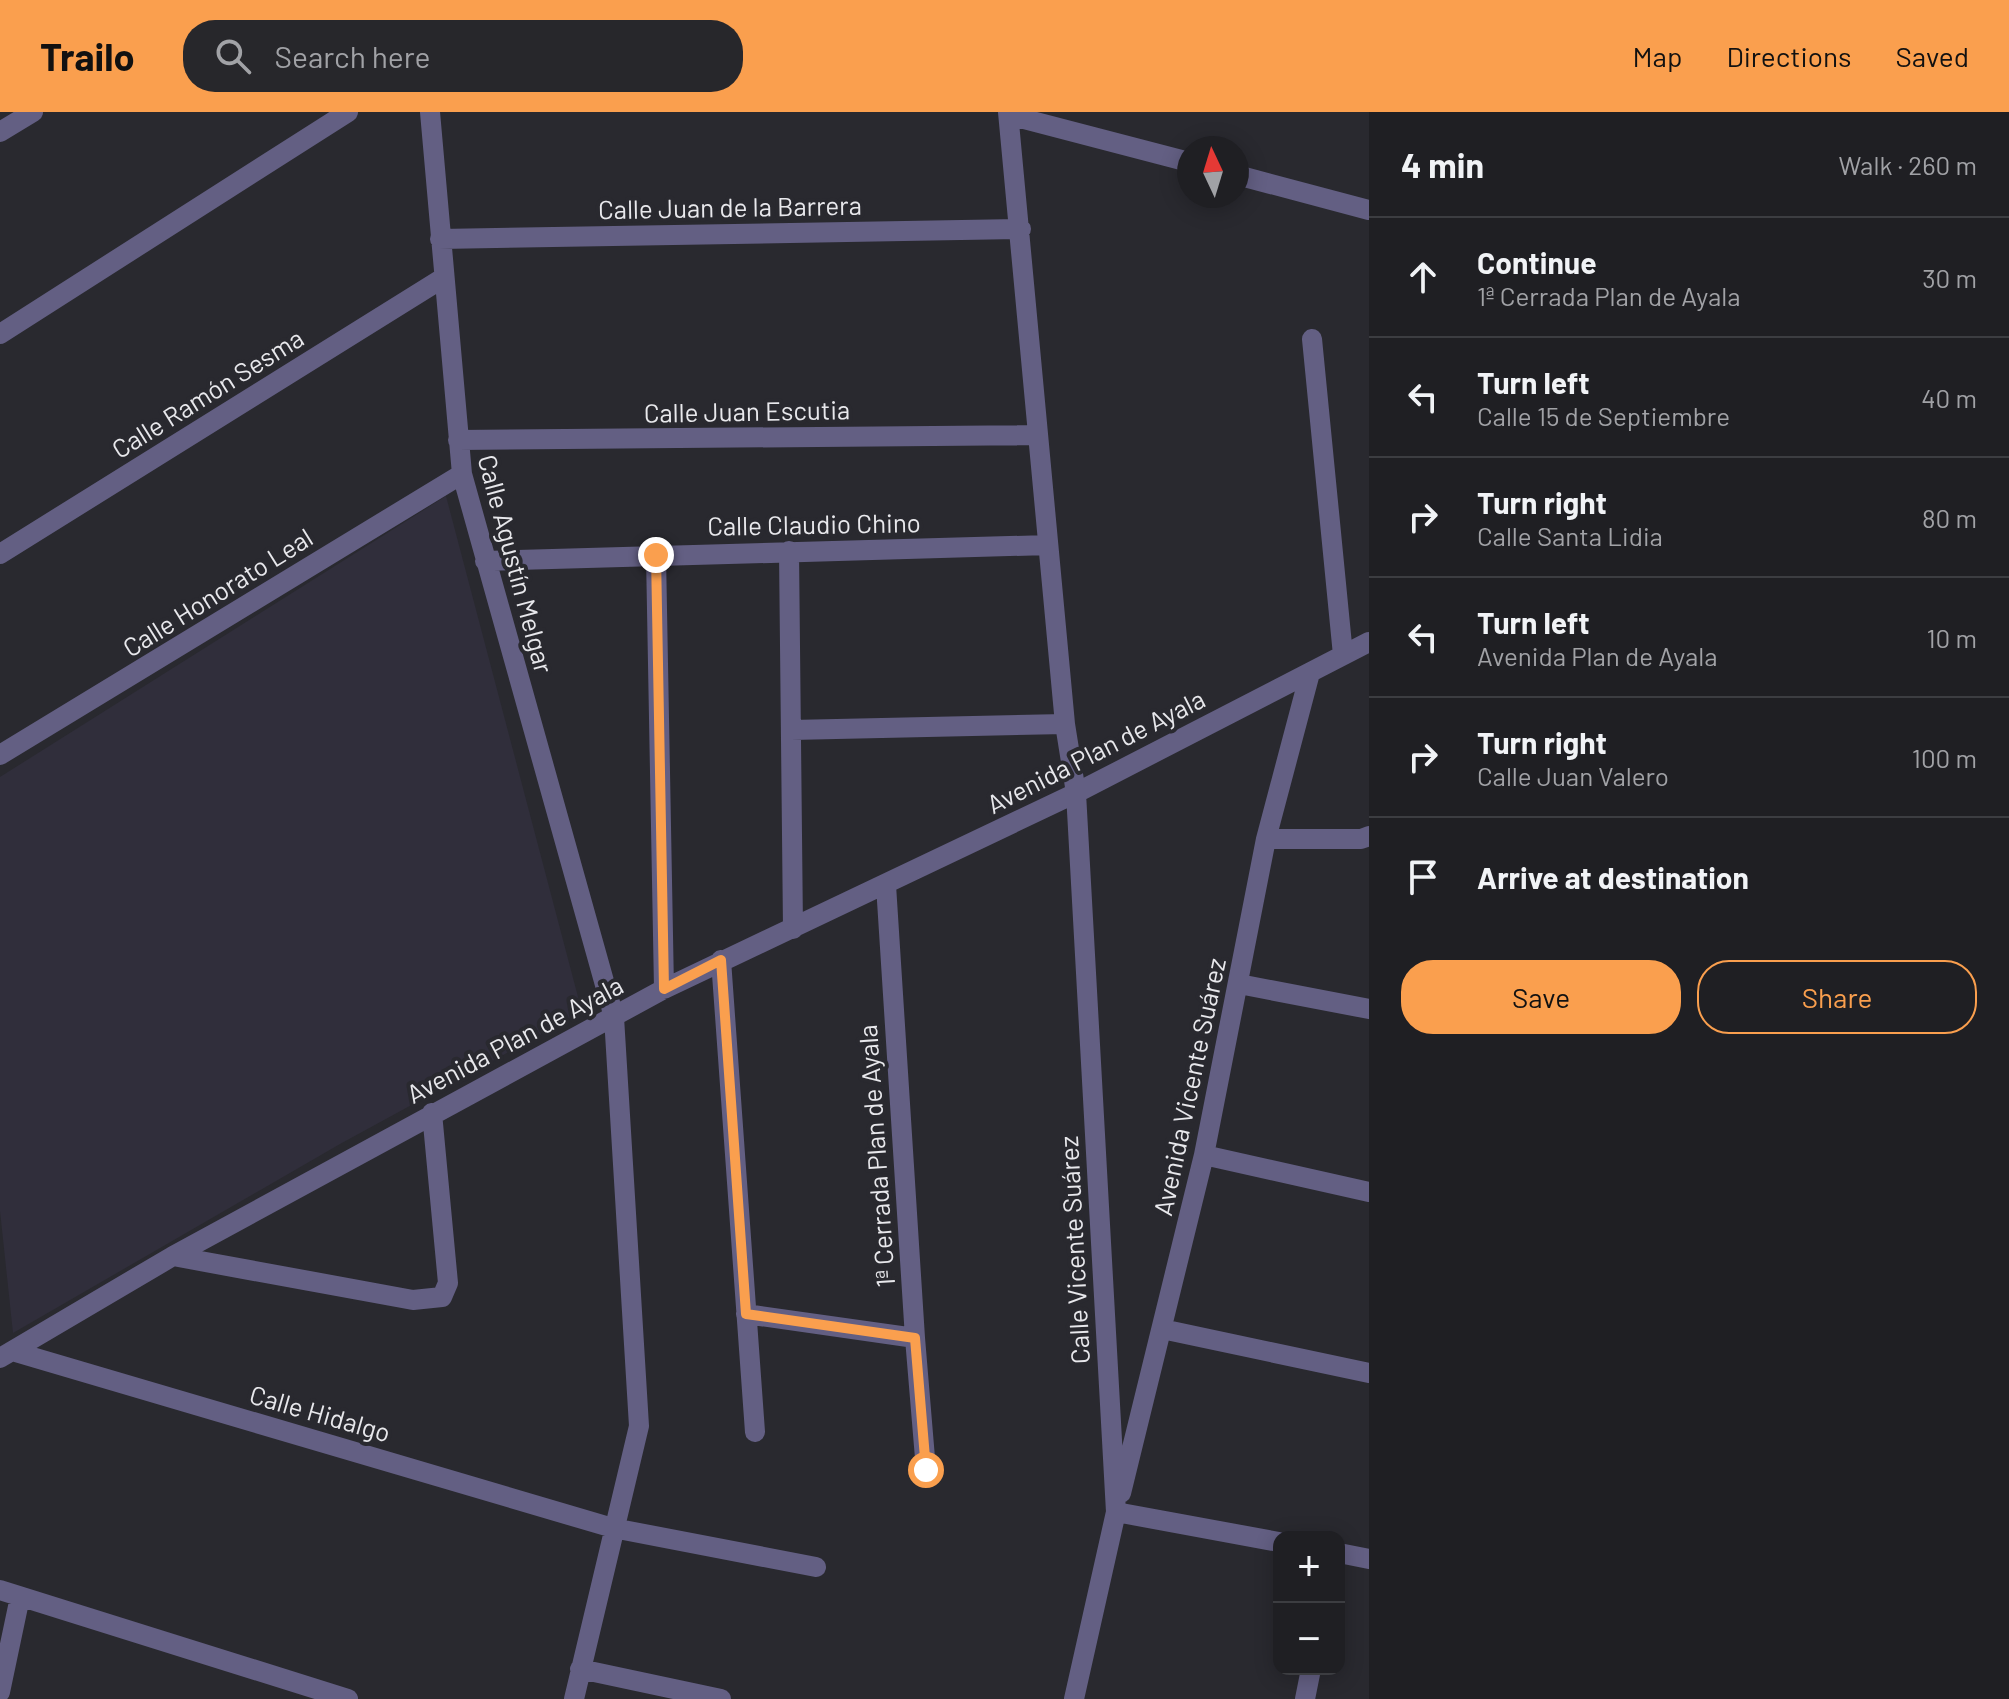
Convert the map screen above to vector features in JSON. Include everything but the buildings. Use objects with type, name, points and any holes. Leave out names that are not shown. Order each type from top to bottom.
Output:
[{"type":"street","points":[[0,132],[33,112]]},
{"type":"street","points":[[0,334],[348,112]]},
{"type":"street","name":"Calle Agustín Melgar","points":[[430,112],[462,474],[614,1017],[639,1426],[574,1699]]},
{"type":"street","points":[[1076,793],[1065,724],[1009,113],[1177,159]]},
{"type":"street","points":[[1249,178],[1369,210]]},
{"type":"street","name":"Calle Juan de la Barrera","points":[[440,239],[1021,229]]},
{"type":"street","name":"Calle Ramón Sesma","points":[[0,554],[443,278]]},
{"type":"street","points":[[1312,339],[1343,655]]},
{"type":"street","name":"Calle Juan Escutia","points":[[458,440],[1038,435]]},
{"type":"street","name":"Calle Honorato Leal","points":[[0,755],[462,474]]},
{"type":"street","name":"Calle Claudio Chino","points":[[485,561],[1048,545]]},
{"type":"street","points":[[789,551],[793,929]]},
{"type":"street","points":[[656,555],[664,989]]},
{"type":"street","name":"Avenida Plan de Ayala","points":[[6,1354],[173,1256],[664,989],[1076,793],[1369,642]]},
{"type":"street","name":"Avenida Vicente Suárez","points":[[1116,1512],[1204,1155],[1266,839],[1310,673]]},
{"type":"street","points":[[791,730],[1065,724]]},
{"type":"street","name":"Calle Vicente Suárez","points":[[1074,1699],[1116,1512],[1076,793]]},
{"type":"street","points":[[1266,839],[1361,839],[1369,836]]},
{"type":"street","name":"1ª Cerrada Plan de Ayala","points":[[886,885],[926,1470]]},
{"type":"street","points":[[721,960],[755,1432]]},
{"type":"street","points":[[1239,984],[1369,1009]]},
{"type":"street","points":[[173,1256],[413,1300],[442,1297],[448,1283],[432,1113]]},
{"type":"street","points":[[1204,1155],[1369,1192]]},
{"type":"street","points":[[746,1314],[915,1338]]},
{"type":"street","points":[[1162,1329],[1369,1373]]},
{"type":"street","name":"Calle Hidalgo","points":[[6,1354],[613,1528],[816,1567]]},
{"type":"street","points":[[1116,1512],[1273,1541]]},
{"type":"street","points":[[1345,1554],[1369,1559]]},
{"type":"street","points":[[0,1692],[10,1593],[348,1699]]},
{"type":"street","points":[[580,1669],[721,1699]]},
{"type":"street","points":[[1305,1699],[1310,1675]]},
{"type":"shaded area","points":[[446,496],[582,1012],[340,1144],[13,1333],[0,1211],[0,777]]},
{"type":"route","points":[[656,555],[664,989],[721,960],[746,1314],[915,1338],[926,1470]]}]
